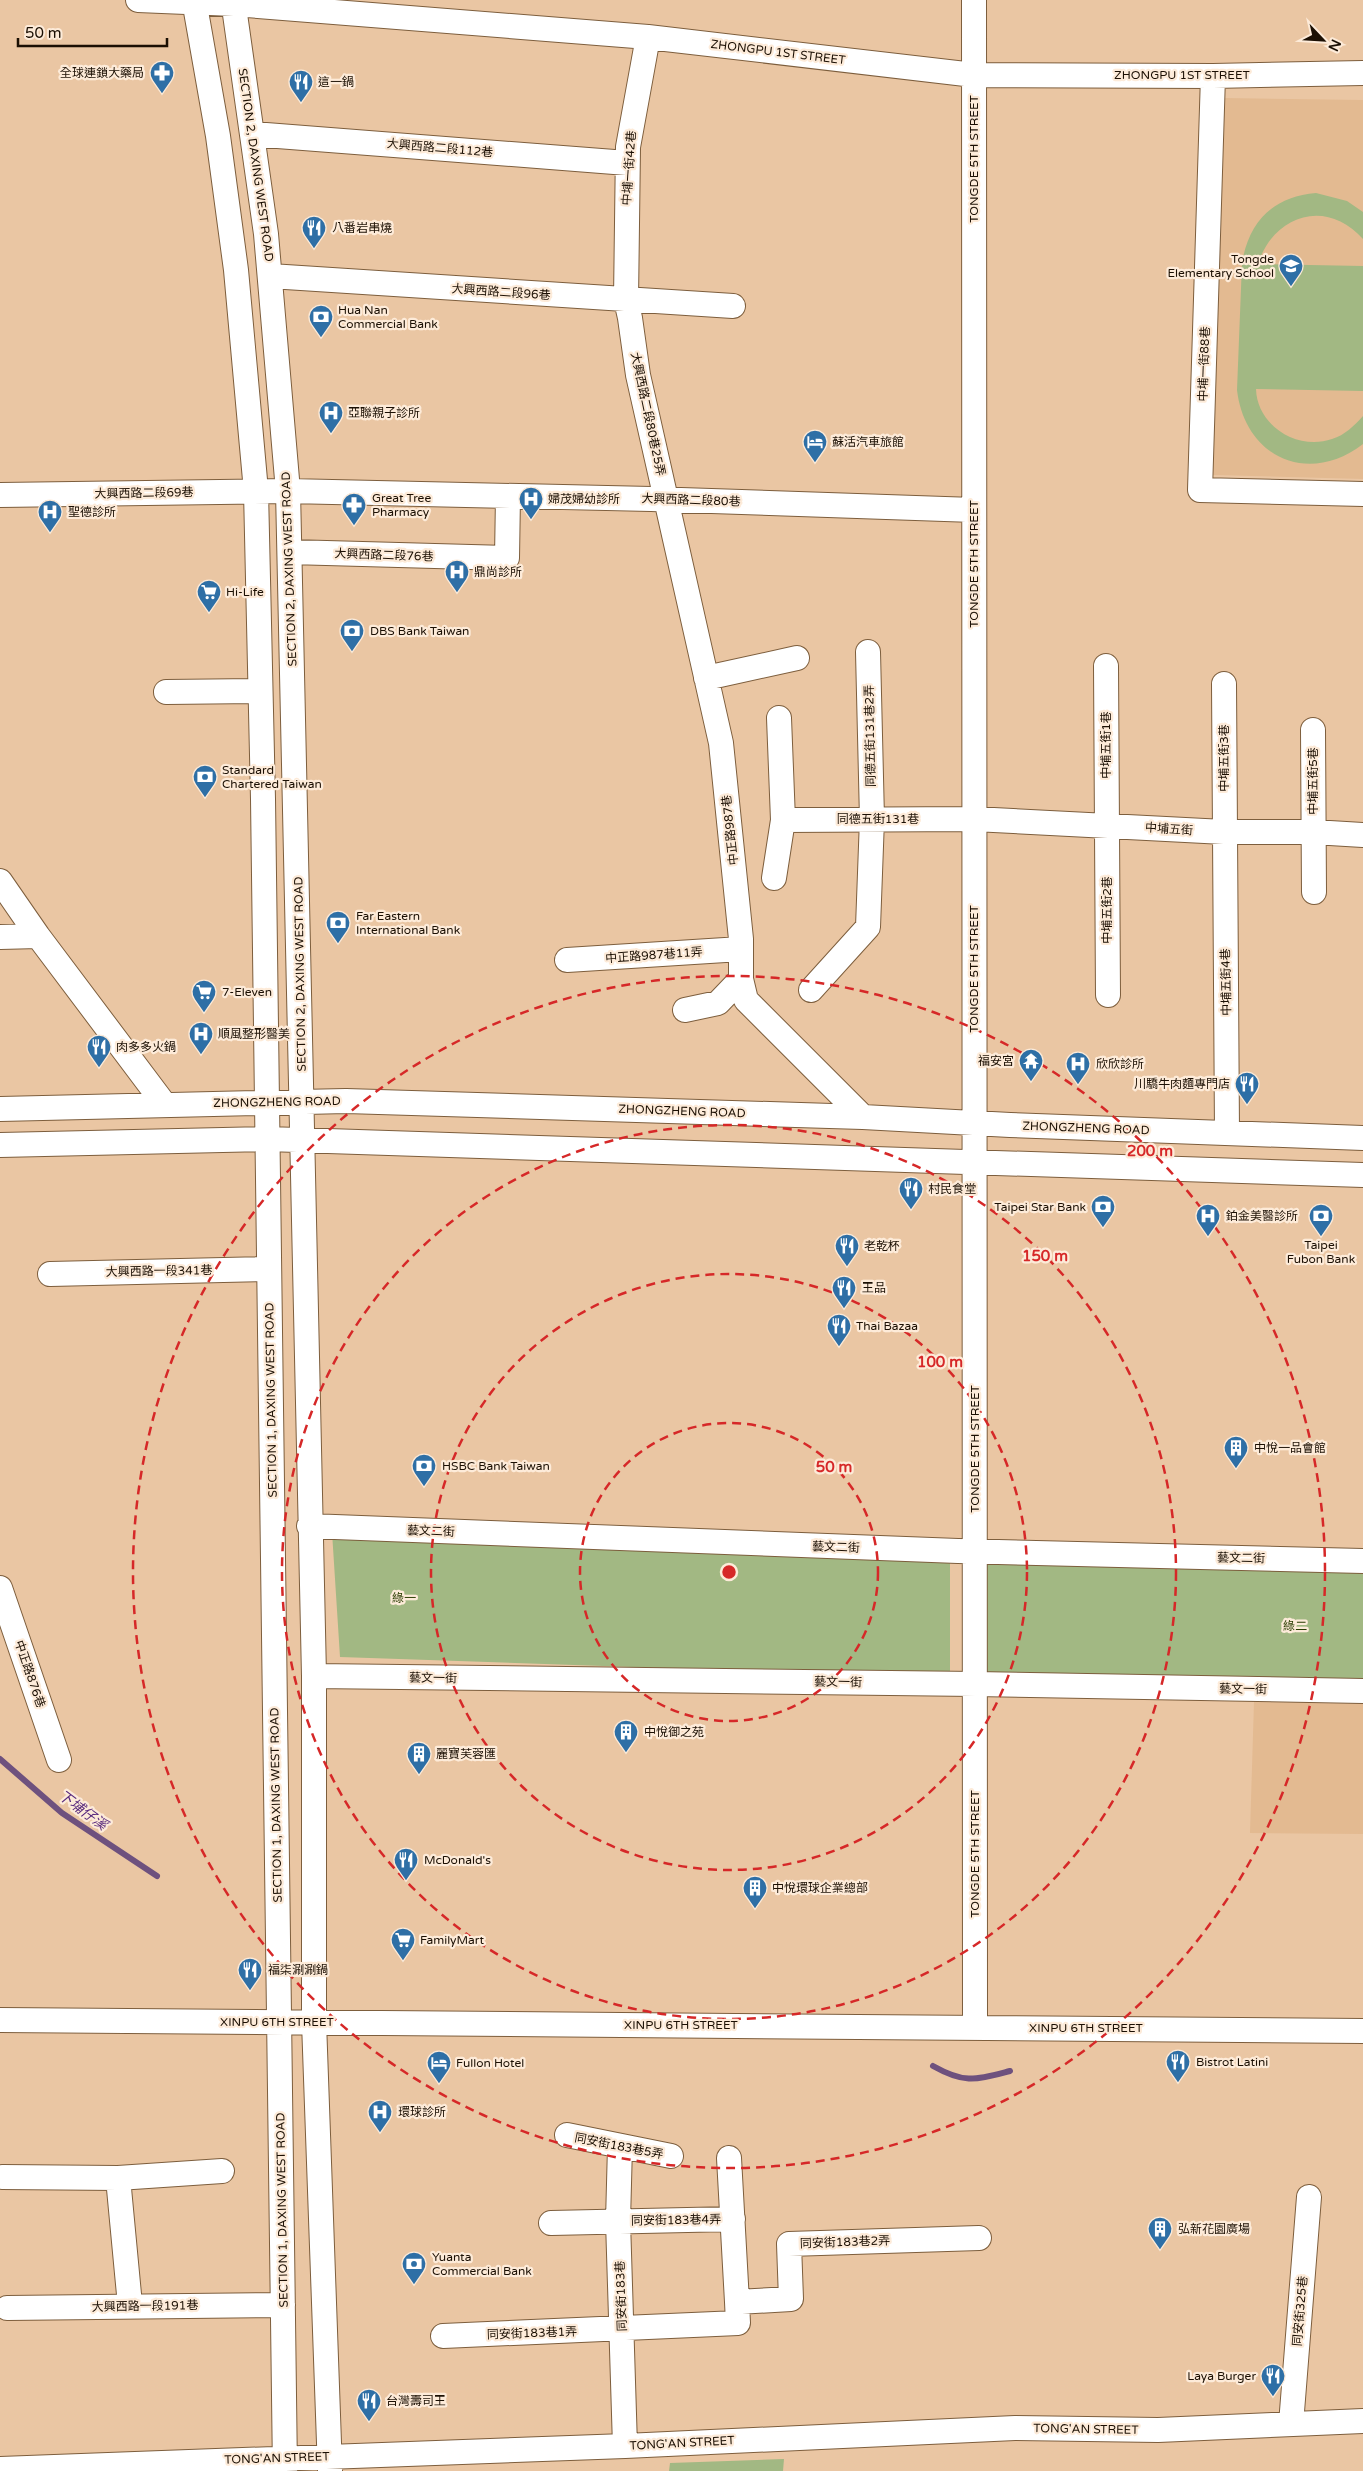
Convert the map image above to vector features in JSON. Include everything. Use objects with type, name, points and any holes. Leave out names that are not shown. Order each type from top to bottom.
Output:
[{"type":"street","name":"ZHONGPU 1ST STREET","points":[[138,0],[233,2],[648,37],[974,75],[1213,76],[1363,73]]},
{"type":"street","name":"TONGDE 5TH STREET","points":[[974,0],[975,2028]]},
{"type":"street","points":[[195,1],[218,136],[236,270],[256,491],[267,1139]]},
{"type":"street","name":"SECTION 2, DAXING WEST ROAD","points":[[233,2],[266,234],[288,491],[302,1141]]},
{"type":"street","name":"中埔一街42巷","points":[[626,300],[628,147],[648,37]]},
{"type":"street","name":"中埔一街88巷","points":[[1213,76],[1200,490],[1363,494]]},
{"type":"street","name":"大興西路二段112巷","points":[[252,134],[627,163]]},
{"type":"street","name":"大興西路二段96巷","points":[[270,276],[733,306]]},
{"type":"street","name":"大興西路二段80巷25弄","points":[[626,300],[638,375],[667,499]]},
{"type":"street","name":"大興西路二段69巷","points":[[0,495],[288,491]]},
{"type":"street","name":"大興西路二段80巷","points":[[288,491],[667,499],[974,510]]},
{"type":"street","name":"大興西路二段76巷","points":[[290,552],[507,558],[508,496]]},
{"type":"street","name":"中正路987巷","points":[[667,499],[721,743],[741,949],[741,979],[746,1000],[863,1117]]},
{"type":"street","name":"同德五街131巷2弄","points":[[812,990],[868,927],[872,819],[868,652]]},
{"type":"street","points":[[706,678],[797,658]]},
{"type":"street","name":"中埔五街1巷","points":[[1106,666],[1106,825]]},
{"type":"street","name":"中埔五街3巷","points":[[1224,684],[1224,832]]},
{"type":"street","points":[[166,692],[260,691]]},
{"type":"street","points":[[774,878],[783,820],[780,718]]},
{"type":"street","name":"中埔五街5巷","points":[[1313,730],[1314,892]]},
{"type":"street","name":"同德五街131巷","points":[[783,820],[974,819]]},
{"type":"street","name":"中埔五街","points":[[974,819],[1224,832],[1313,832],[1363,835]]},
{"type":"street","name":"中埔五街2巷","points":[[1106,825],[1108,995]]},
{"type":"street","name":"中埔五街4巷","points":[[1224,832],[1227,1133]]},
{"type":"street","points":[[0,881],[38,936],[164,1105]]},
{"type":"street","points":[[0,937],[38,936]]},
{"type":"street","name":"中正路987巷11弄","points":[[567,960],[741,949]]},
{"type":"street","points":[[685,1010],[718,1003],[741,979]]},
{"type":"street","name":"ZHONGZHENG ROAD","points":[[0,1109],[346,1101],[863,1117],[1363,1138]]},
{"type":"street","points":[[0,1145],[267,1139],[1363,1175]]},
{"type":"street","name":"SECTION 1, DAXING WEST ROAD","points":[[267,1139],[285,2464]]},
{"type":"street","points":[[302,1141],[309,1526],[314,1676],[314,2022],[330,2464]]},
{"type":"street","name":"大興西路一段341巷","points":[[50,1274],[269,1269]]},
{"type":"street","name":"藝文二街","points":[[309,1526],[975,1552],[1363,1561]]},
{"type":"street","name":"中正路876巷","points":[[0,1588],[59,1760]]},
{"type":"street","name":"藝文一街","points":[[314,1676],[975,1684],[1363,1692]]},
{"type":"street","name":"XINPU 6TH STREET","points":[[0,2020],[1363,2031]]},
{"type":"street","name":"同安街183巷5弄","points":[[567,2135],[671,2156]]},
{"type":"street","name":"同安街183巷","points":[[620,2146],[618,2221],[625,2446]]},
{"type":"street","points":[[622,2329],[738,2323],[729,2158]]},
{"type":"street","points":[[2,2177],[118,2178],[222,2172]]},
{"type":"street","points":[[118,2178],[130,2305]]},
{"type":"street","name":"同安街325巷","points":[[1291,2424],[1309,2197]]},
{"type":"street","name":"同安街183巷4弄","points":[[551,2222],[733,2219]]},
{"type":"street","name":"同安街183巷2弄","points":[[737,2302],[791,2299],[789,2244],[979,2238]]},
{"type":"street","name":"大興西路一段191巷","points":[[7,2308],[130,2305],[283,2305]]},
{"type":"street","name":"同安街183巷1弄","points":[[443,2336],[622,2329]]},
{"type":"street","name":"TONG'AN STREET","points":[[0,2469],[330,2464],[625,2446],[1015,2428],[1158,2430],[1363,2421]]},
{"type":"shaded area","name":"Tongde Elementary School","points":[[1225,98],[1363,100],[1363,479],[1213,475]]},
{"type":"shaded area","points":[[1254,1702],[1363,1704],[1363,1834],[1250,1833]]},
{"type":"green space","points":[[1316,193],[1347,201],[1363,212],[1363,239],[1349,226],[1334,219],[1318,216],[1303,217],[1289,223],[1276,233],[1266,247],[1258,264],[1363,266],[1363,391],[1256,389],[1258,402],[1272,424],[1293,438],[1306,441],[1319,442],[1337,437],[1349,430],[1363,416],[1363,444],[1342,457],[1322,463],[1302,463],[1283,458],[1266,448],[1252,433],[1242,414],[1237,390],[1242,263],[1250,235],[1257,223],[1266,214],[1287,200],[1301,195]]},
{"type":"green space","name":"綠一","points":[[332,1532],[950,1562],[950,1678],[340,1657]]},
{"type":"green space","name":"綠二","points":[[983,1561],[1363,1569],[1363,1687],[982,1676]]},
{"type":"green space","points":[[784,2459],[783,2471],[669,2471],[670,2463]]},
{"type":"waterway","name":"下埔仔溪","points":[[0,1759],[62,1813],[157,1876]]},
{"type":"waterway","name":"下埔仔溪","points":[[933,2066],[954,2076],[970,2079],[988,2077],[1010,2071]]},
{"type":"place","name":"全球連鎖大藥局","points":[[162,94]]},
{"type":"place","name":"這一鍋","points":[[301,103]]},
{"type":"place","name":"八番岩串燒","points":[[314,249]]},
{"type":"place","name":"Tongde Elementary School","points":[[1291,287]]},
{"type":"place","name":"Hua Nan Commercial Bank","points":[[321,338]]},
{"type":"place","name":"亞聯親子診所","points":[[331,434]]},
{"type":"place","name":"蘇活汽車旅館","points":[[815,463]]},
{"type":"place","name":"婦茂婦幼診所","points":[[531,520]]},
{"type":"place","name":"Great Tree Pharmacy","points":[[354,526]]},
{"type":"place","name":"聖德診所","points":[[50,533]]},
{"type":"place","name":"鼎尚診所","points":[[457,593]]},
{"type":"place","name":"Hi-Life","points":[[209,613]]},
{"type":"place","name":"DBS Bank Taiwan","points":[[352,652]]},
{"type":"place","name":"Standard Chartered Taiwan","points":[[205,798]]},
{"type":"place","name":"Far Eastern International Bank","points":[[338,944]]},
{"type":"place","name":"7-Eleven","points":[[204,1013]]},
{"type":"place","name":"順風整形醫美","points":[[201,1055]]},
{"type":"place","name":"肉多多火鍋","points":[[99,1068]]},
{"type":"place","name":"福安宮","points":[[1031,1082]]},
{"type":"place","name":"欣欣診所","points":[[1078,1085]]},
{"type":"place","name":"川驕牛肉麵專門店","points":[[1247,1105]]},
{"type":"place","name":"村民食堂","points":[[911,1210]]},
{"type":"place","name":"Taipei Star Bank","points":[[1103,1228]]},
{"type":"place","name":"鉑金美醫診所","points":[[1208,1237]]},
{"type":"place","name":"Taipei Fubon Bank","points":[[1321,1237]]},
{"type":"place","name":"老乾杯","points":[[847,1267]]},
{"type":"place","name":"王品","points":[[844,1309]]},
{"type":"place","name":"Thai Bazaa","points":[[839,1347]]},
{"type":"place","name":"中悅一品會館","points":[[1236,1469]]},
{"type":"place","name":"HSBC Bank Taiwan","points":[[424,1487]]},
{"type":"place","name":"中悅御之苑","points":[[626,1753]]},
{"type":"place","name":"麗寶芙蓉匯","points":[[419,1775]]},
{"type":"place","name":"McDonald's","points":[[406,1881]]},
{"type":"place","name":"中悅環球企業總部","points":[[755,1909]]},
{"type":"place","name":"FamilyMart","points":[[403,1961]]},
{"type":"place","name":"福柒涮涮鍋","points":[[250,1991]]},
{"type":"place","name":"Bistrot Latini","points":[[1178,2083]]},
{"type":"place","name":"Fullon Hotel","points":[[439,2084]]},
{"type":"place","name":"環球診所","points":[[380,2133]]},
{"type":"place","name":"弘新花園廣場","points":[[1160,2250]]},
{"type":"place","name":"Yuanta Commercial Bank","points":[[414,2285]]},
{"type":"place","name":"Laya Burger","points":[[1273,2397]]},
{"type":"place","name":"台灣壽司王","points":[[369,2422]]}]
